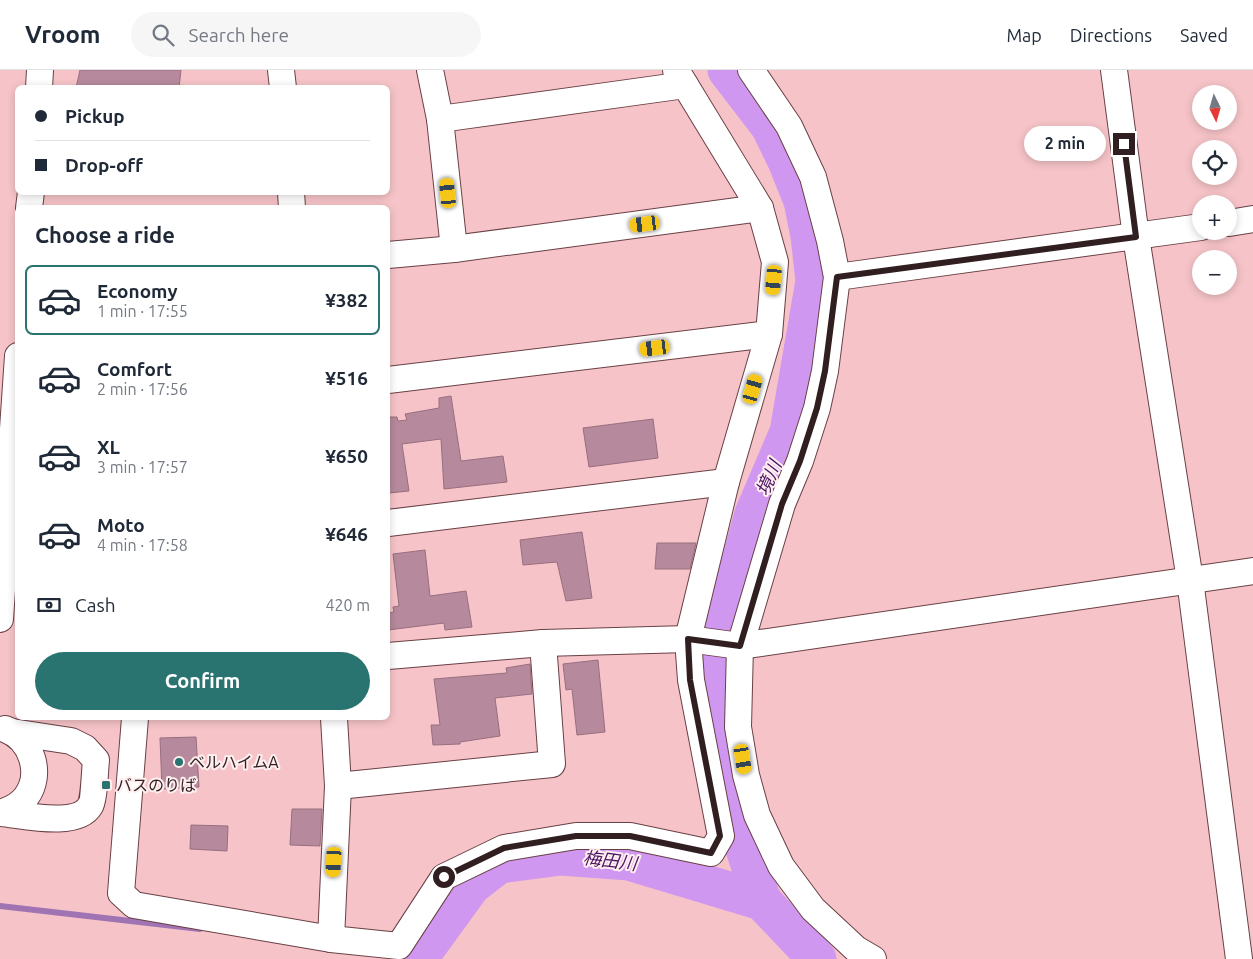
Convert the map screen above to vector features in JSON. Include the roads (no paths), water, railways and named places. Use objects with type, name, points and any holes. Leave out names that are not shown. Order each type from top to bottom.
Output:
[{"type":"street","points":[[39,85],[40,70]]},
{"type":"street","points":[[281,70],[283,85]]},
{"type":"street","points":[[430,70],[440,119],[454,249]]},
{"type":"street","points":[[752,70],[789,126],[813,177],[830,241],[837,277],[825,371],[817,408],[800,461],[779,512],[740,646],[738,727],[746,774],[757,815],[781,866],[813,909],[856,949],[873,959]]},
{"type":"street","points":[[1114,70],[1136,237],[1190,580],[1239,959]]},
{"type":"street","points":[[135,720],[121,893],[134,905],[331,939],[399,946],[444,877],[504,848],[576,836],[630,836],[711,853],[720,836],[690,680],[688,639],[726,482],[769,334],[775,262],[760,208],[680,78],[440,119]]},
{"type":"street","points":[[390,255],[454,249],[760,208]]},
{"type":"street","points":[[1237,222],[1253,219]]},
{"type":"street","points":[[837,277],[1192,228]]},
{"type":"street","points":[[390,380],[769,334]]},
{"type":"street","points":[[0,619],[10,428],[15,383]]},
{"type":"street","points":[[390,523],[726,482]]},
{"type":"street","points":[[390,656],[543,643],[688,639],[740,646],[1253,571]]},
{"type":"street","points":[[338,786],[552,764],[543,643]]},
{"type":"street","points":[[331,939],[338,786],[334,720]]},
{"type":"street","points":[[0,813],[15,808],[26,797],[32,784],[34,769],[31,754],[23,741],[5,728]]},
{"type":"street","points":[[0,813],[66,819],[81,815],[91,806],[96,760],[85,748],[71,741],[5,728]]},
{"type":"waterway","name":"境川","points":[[727,70],[770,126],[787,161],[803,201],[810,236],[815,281],[789,432],[754,514],[731,597],[719,655],[716,707],[721,762],[729,800],[762,901]]},
{"type":"waterway","name":"梅田川","points":[[418,959],[471,886],[499,864],[561,856],[629,861],[762,901],[817,959]]},
{"type":"waterway","points":[[0,906],[200,929]]},
{"type":"waterway","points":[[401,953],[420,955]]},
{"type":"place","name":"ベルハイムA","points":[[179,762]]},
{"type":"place","name":"バスのりば","points":[[106,785]]}]
